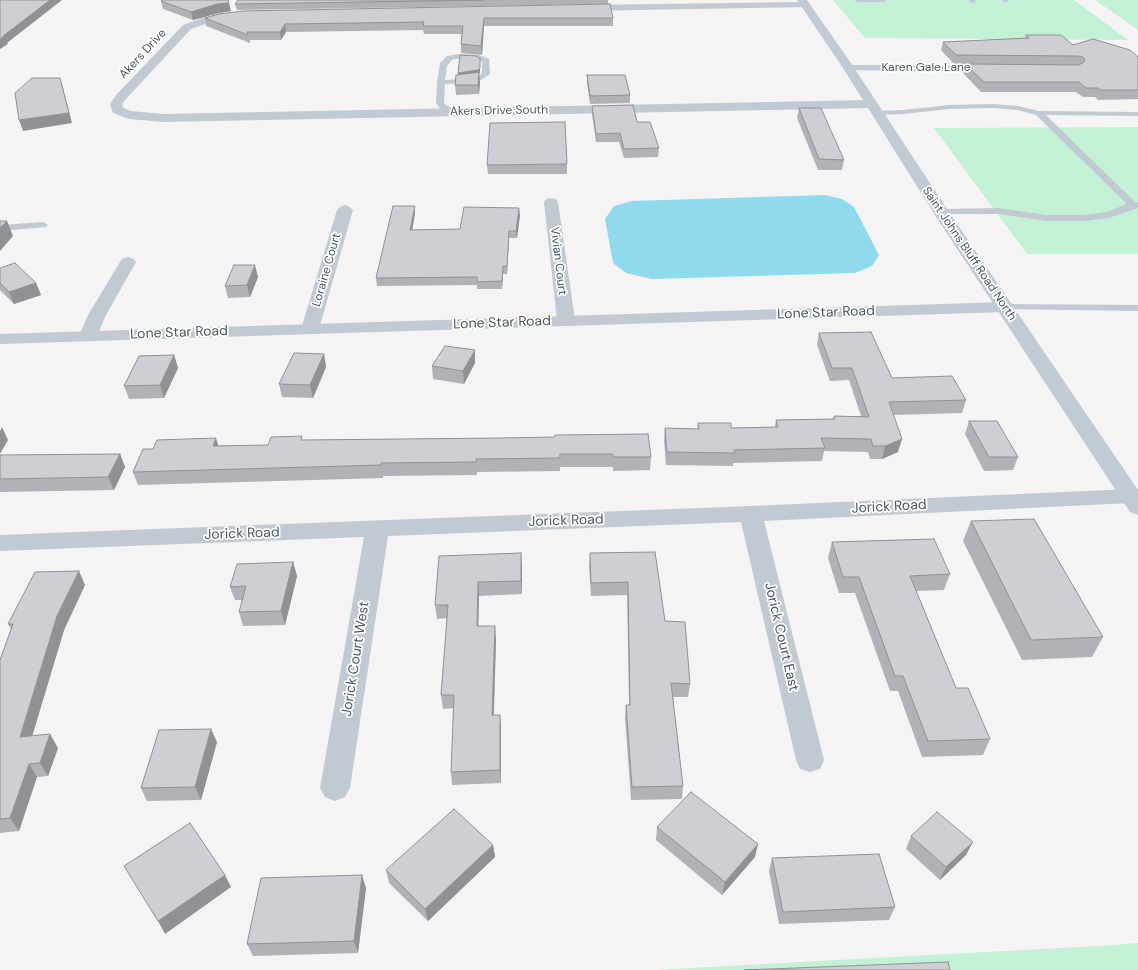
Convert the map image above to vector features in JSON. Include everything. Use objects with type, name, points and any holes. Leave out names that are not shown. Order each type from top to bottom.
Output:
[{"type":"main road","name":"Saint Johns Bluff Road North","points":[[804,2],[849,68],[873,108],[941,212],[1134,502]]},
{"type":"street","points":[[570,8],[804,2]]},
{"type":"street","name":"Akers Drive","points":[[129,115],[117,110],[116,104],[187,27],[209,19],[244,14]]},
{"type":"street","name":"Karen Gale Lane","points":[[849,68],[1005,69]]},
{"type":"street","name":"Akers Drive South","points":[[129,115],[164,118],[453,112],[873,108]]},
{"type":"street","name":"Vivian Court","points":[[551,202],[566,320]]},
{"type":"street","name":"Loraine Court","points":[[310,329],[345,210]]},
{"type":"street","points":[[88,336],[97,314],[128,262]]},
{"type":"street","name":"Lone Star Road","points":[[0,339],[1005,307]]},
{"type":"street","name":"Jorick Road","points":[[0,543],[751,514],[1134,502]]},
{"type":"street","name":"Jorick Court East","points":[[751,514],[810,760]]},
{"type":"street","name":"Jorick Court West","points":[[335,788],[377,529]]},
{"type":"lane","points":[[857,0],[884,0]]},
{"type":"lane","points":[[441,82],[466,82],[481,78],[486,74],[486,61],[479,56],[460,56],[450,58],[443,64],[441,82],[440,103],[444,108],[453,112]]},
{"type":"lane","points":[[873,108],[903,112],[949,107],[993,106],[1018,108],[1038,113],[1138,114]]},
{"type":"lane","points":[[941,212],[999,211],[1046,218],[1084,218],[1109,215],[1136,205],[1038,113]]},
{"type":"lane","points":[[0,228],[43,225]]},
{"type":"lane","points":[[1005,307],[1138,308]]},
{"type":"green space","points":[[833,0],[1074,0],[1128,40],[865,38]]},
{"type":"green space","points":[[1095,0],[1138,0],[1138,30]]},
{"type":"green space","points":[[1138,127],[1138,254],[1027,254],[934,128]]},
{"type":"green space","points":[[1138,943],[1138,970],[654,970],[1115,945]]},
{"type":"water","points":[[825,195],[842,199],[854,207],[879,255],[872,266],[855,273],[652,279],[626,273],[613,263],[605,219],[614,206],[632,201]]},
{"type":"building","points":[[0,0],[50,0],[0,39]]},
{"type":"building","points":[[228,0],[229,3],[217,4],[191,12],[161,1]]},
{"type":"building","points":[[238,0],[484,0],[235,4]]},
{"type":"building","points":[[610,4],[613,18],[484,18],[481,46],[461,44],[463,26],[423,26],[424,22],[285,24],[280,32],[247,32],[248,35],[205,18],[219,14],[243,11]]},
{"type":"building","points":[[1026,35],[1061,35],[1073,45],[1093,39],[1130,50],[1138,57],[1138,90],[1101,90],[1098,88],[1086,88],[1079,82],[984,82],[965,64],[1078,65],[1083,63],[1085,60],[1083,57],[1078,56],[956,55],[943,42],[1029,38]]},
{"type":"building","points":[[460,55],[476,56],[480,58],[480,68],[478,70],[458,73]]},
{"type":"building","points":[[479,72],[478,85],[455,85],[456,75]]},
{"type":"building","points":[[587,75],[625,75],[630,95],[590,96]]},
{"type":"building","points":[[32,78],[60,78],[69,113],[19,120],[15,93]]},
{"type":"building","points":[[633,105],[637,122],[650,122],[659,148],[624,149],[620,133],[596,134],[592,106]]},
{"type":"building","points":[[799,108],[821,108],[844,160],[819,159]]},
{"type":"building","points":[[565,122],[567,164],[487,165],[490,123]]},
{"type":"building","points":[[393,206],[415,206],[410,230],[460,229],[464,207],[519,208],[516,231],[509,231],[507,266],[503,266],[502,281],[477,282],[477,277],[376,278]]},
{"type":"building","points":[[0,221],[7,221],[0,228]]},
{"type":"building","points":[[15,263],[36,283],[9,292],[0,283],[0,268]]},
{"type":"building","points":[[234,265],[255,265],[247,285],[225,286]]},
{"type":"building","points":[[871,332],[892,378],[952,376],[966,400],[889,402],[902,439],[885,446],[873,446],[871,439],[821,438],[825,448],[734,450],[735,453],[667,452],[665,428],[699,429],[698,423],[731,423],[731,428],[778,427],[776,420],[835,419],[834,416],[869,417],[852,368],[832,368],[819,333]]},
{"type":"building","points":[[445,346],[475,350],[463,371],[432,366]]},
{"type":"building","points":[[294,353],[324,354],[310,385],[279,384]]},
{"type":"building","points":[[174,355],[160,385],[124,386],[139,356]]},
{"type":"building","points":[[969,421],[997,421],[1018,457],[989,457]]},
{"type":"building","points":[[648,434],[651,457],[613,457],[613,454],[560,454],[560,458],[476,459],[476,462],[381,463],[381,465],[133,472],[143,449],[153,449],[157,440],[216,438],[213,446],[268,445],[271,437],[302,436],[301,440],[500,438],[555,437],[555,435]]},
{"type":"building","points":[[120,454],[108,477],[0,479],[0,455]]},
{"type":"building","points":[[1034,519],[1103,637],[1031,640],[971,521]]},
{"type":"building","points":[[934,539],[950,574],[910,576],[956,688],[968,688],[990,739],[928,741],[903,676],[895,676],[859,577],[843,577],[832,542]]},
{"type":"building","points":[[655,552],[665,621],[685,622],[690,684],[671,683],[683,786],[632,787],[626,705],[630,705],[628,582],[591,583],[590,553]]},
{"type":"building","points":[[521,553],[521,581],[478,582],[477,626],[495,626],[492,715],[500,715],[500,770],[451,772],[454,695],[441,695],[448,605],[435,605],[439,556]]},
{"type":"building","points":[[293,562],[281,611],[239,612],[246,586],[230,587],[237,564]]},
{"type":"building","points":[[79,571],[57,616],[20,737],[50,734],[40,763],[29,764],[10,818],[0,819],[0,660],[13,624],[8,624],[35,572]]},
{"type":"building","points":[[211,729],[195,787],[141,788],[159,730]]},
{"type":"building","points":[[691,792],[758,844],[725,882],[657,827]]},
{"type":"building","points":[[454,809],[493,845],[425,909],[386,870]]},
{"type":"building","points":[[937,812],[973,842],[946,867],[911,836]]},
{"type":"building","points":[[190,823],[225,875],[158,921],[124,866]]},
{"type":"building","points":[[879,854],[895,907],[783,912],[772,858]]},
{"type":"building","points":[[362,875],[354,941],[247,944],[261,878]]},
{"type":"building","points":[[948,962],[950,970],[744,970]]}]
